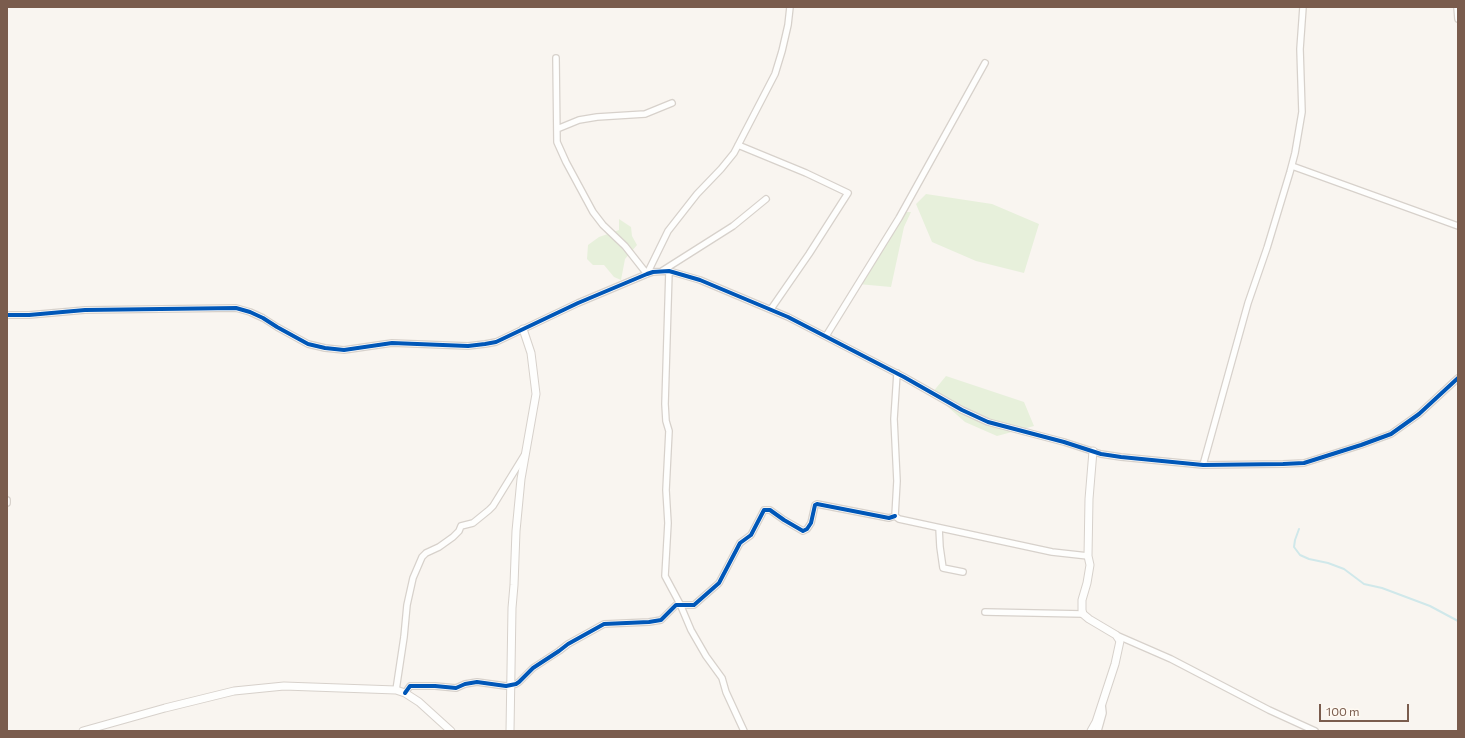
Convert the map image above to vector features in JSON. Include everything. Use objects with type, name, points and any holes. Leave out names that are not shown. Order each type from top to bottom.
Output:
[{"type":"street","points":[[647,274],[668,231],[697,194],[734,153],[775,74],[782,51],[790,7]]},
{"type":"street","points":[[1202,465],[1248,303],[1267,248],[1292,166],[1302,112],[1300,49],[1303,7]]},
{"type":"street","points":[[1457,7],[1458,19]]},
{"type":"street","points":[[556,58],[557,142],[593,212],[603,225],[625,246],[647,274]]},
{"type":"street","points":[[826,336],[899,218],[985,63]]},
{"type":"street","points":[[557,129],[579,120],[597,117],[645,114],[672,103]]},
{"type":"street","points":[[738,144],[848,193],[771,310]]},
{"type":"street","points":[[1292,166],[1458,226]]},
{"type":"street","points":[[660,272],[733,226],[766,199]]},
{"type":"street","points":[[669,271],[665,404],[666,421],[669,431],[666,490],[668,523],[665,576],[698,643],[722,678],[726,692],[744,731]]},
{"type":"street","points":[[7,315],[29,315],[85,310],[236,308],[263,318],[308,344],[334,350],[392,343],[459,347],[477,346],[496,342],[578,303],[647,274],[669,271],[700,280],[771,310],[826,336],[988,422],[1093,451],[1122,457],[1202,465],[1295,464],[1315,460],[1361,445],[1391,434],[1413,418],[1458,378]]},
{"type":"street","points":[[510,731],[510,664],[516,531],[522,479],[536,394],[532,353],[523,329]]},
{"type":"street","points":[[895,516],[897,481],[894,420],[897,373]]},
{"type":"street","points":[[1083,614],[1082,600],[1090,565],[1088,556],[1089,499],[1093,451]]},
{"type":"street","points":[[396,690],[407,605],[414,578],[422,557],[453,537],[459,531],[461,526],[473,524],[489,510],[493,506],[522,458],[527,453]]},
{"type":"street","points":[[405,693],[410,686],[456,688],[465,684],[477,682],[506,686],[519,682],[533,668],[560,651],[568,644],[604,624],[661,620],[676,605],[694,605],[718,583],[740,543],[751,535],[764,510],[770,510],[803,531],[807,529],[811,523],[815,505],[817,504],[889,518],[895,516]]},
{"type":"street","points":[[895,516],[898,519],[1052,552],[1088,556]]},
{"type":"street","points":[[939,528],[943,568],[963,572]]},
{"type":"street","points":[[985,612],[1083,614],[1099,626],[1116,635],[1171,659],[1269,710],[1315,731]]},
{"type":"street","points":[[1091,731],[1102,704],[1115,664],[1120,641],[1116,635]]},
{"type":"street","points":[[83,731],[234,691],[284,686],[396,690],[405,693],[419,702],[451,731]]},
{"type":"street","points":[[1098,731],[1103,713],[1102,704]]},
{"type":"green space","points":[[926,194],[992,204],[1039,224],[1024,273],[976,261],[932,242],[916,204]]},
{"type":"green space","points":[[903,212],[911,212],[904,227],[891,287],[858,284]]},
{"type":"green space","points":[[619,219],[631,227],[632,236],[637,245],[625,259],[621,280],[614,277],[604,265],[593,265],[587,259],[588,245],[599,237],[619,230]]},
{"type":"green space","points":[[946,376],[1024,402],[1034,426],[997,436],[965,422],[932,393]]},
{"type":"waterway","points":[[1299,529],[1294,547],[1300,555],[1344,569],[1364,584],[1382,588],[1430,606],[1458,621]]},
{"type":"cycle path","points":[[7,315],[29,315],[85,310],[236,308],[263,318],[308,344],[325,348],[344,350],[392,343],[468,346],[496,342],[578,303],[647,274],[669,271],[700,280],[788,317],[904,377],[962,410],[988,422],[1064,442],[1101,454],[1203,465],[1304,463],[1361,445],[1391,434],[1419,414],[1458,378]]},
{"type":"cycle path","points":[[405,693],[410,686],[456,688],[465,684],[477,682],[506,686],[516,684],[533,668],[568,644],[604,624],[661,620],[676,605],[694,605],[719,583],[740,543],[751,535],[764,510],[770,510],[803,531],[807,529],[811,523],[815,505],[817,504],[889,518],[895,516]]}]
